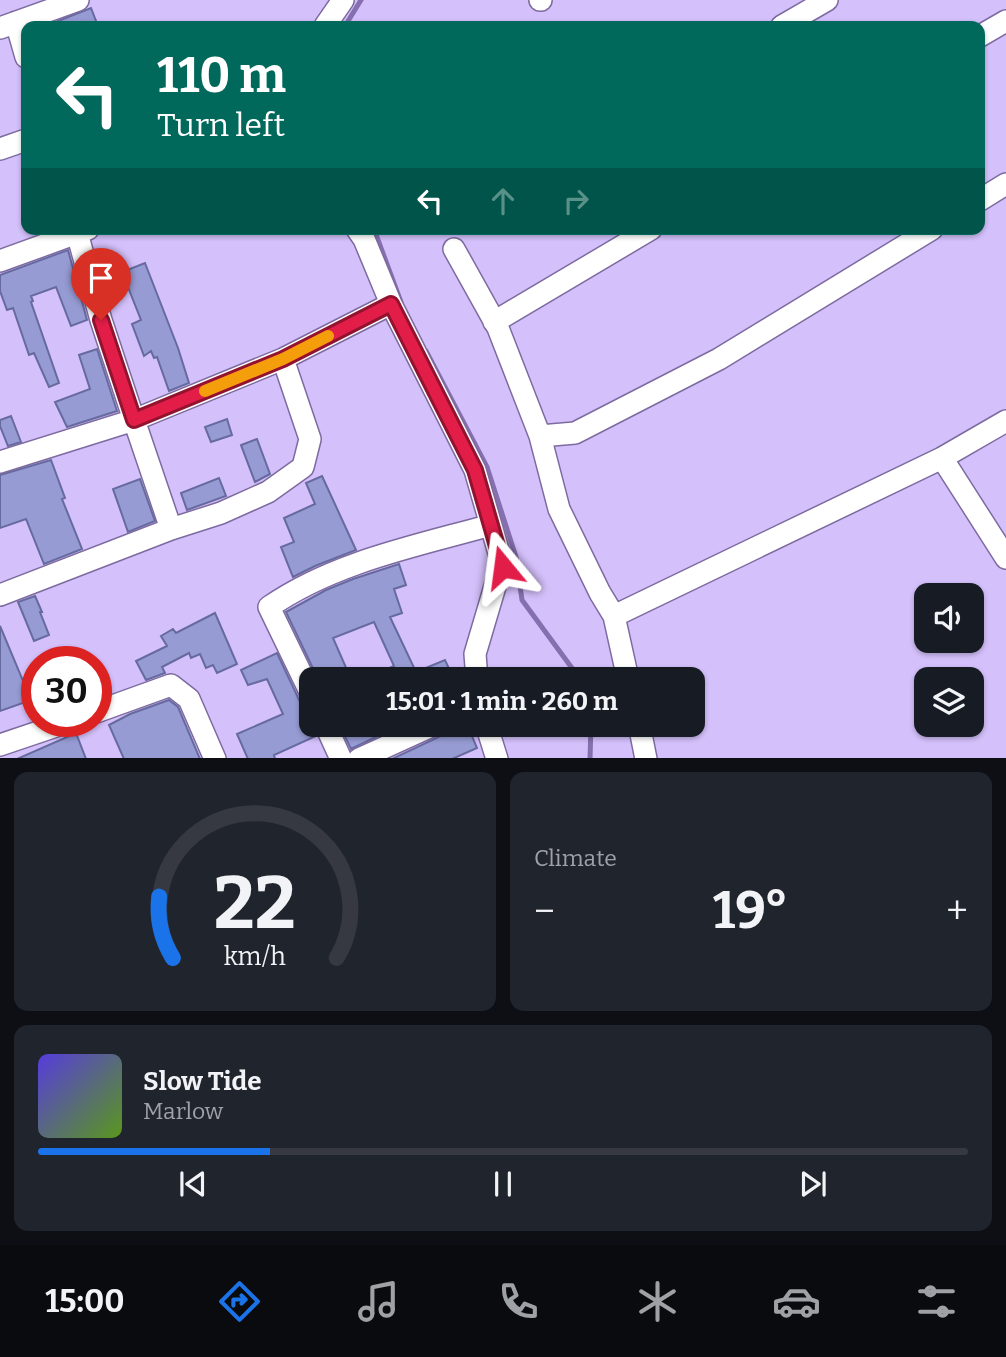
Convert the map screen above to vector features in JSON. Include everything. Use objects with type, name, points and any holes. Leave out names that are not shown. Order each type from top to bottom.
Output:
[{"type":"street","points":[[21,48],[8,25],[78,0]]},
{"type":"street","points":[[328,21],[343,0]]},
{"type":"street","points":[[791,21],[827,0]]},
{"type":"street","points":[[985,33],[1006,21]]},
{"type":"street","points":[[0,149],[21,142]]},
{"type":"street","points":[[985,197],[1006,184]]},
{"type":"street","points":[[0,261],[70,235]]},
{"type":"street","points":[[82,235],[101,320],[172,528]]},
{"type":"street","points":[[361,235],[391,304],[475,470],[503,567],[475,654],[476,667]]},
{"type":"street","points":[[494,322],[641,235]]},
{"type":"street","points":[[540,436],[575,433],[719,359],[922,235]]},
{"type":"street","points":[[454,249],[494,322],[540,436],[559,509],[614,616],[625,667]]},
{"type":"street","points":[[0,463],[134,420],[283,359],[391,304]]},
{"type":"street","points":[[0,595],[172,528],[221,513],[268,492],[303,467],[310,439],[283,359]]},
{"type":"street","points":[[614,616],[942,458],[1006,421]]},
{"type":"street","points":[[942,458],[1006,558]]},
{"type":"street","points":[[299,669],[269,607],[288,594],[368,559],[491,525]]},
{"type":"street","points":[[112,706],[171,685],[189,699],[215,758]]},
{"type":"street","points":[[0,745],[24,737]]},
{"type":"street","points":[[331,737],[341,758]]},
{"type":"street","points":[[359,758],[407,737]]},
{"type":"street","points":[[490,737],[497,758]]},
{"type":"street","points":[[642,737],[646,758]]},
{"type":"building","points":[[91,8],[96,21],[58,21]]},
{"type":"building","points":[[68,250],[87,320],[71,326],[56,287],[31,296],[59,383],[49,387],[34,353],[29,355],[13,308],[7,310],[0,291],[0,275]]},
{"type":"building","points":[[145,263],[189,383],[169,391],[157,357],[154,358],[151,351],[144,356],[132,324],[141,320],[122,272]]},
{"type":"building","points":[[97,349],[117,411],[67,427],[55,402],[90,389],[79,355]]},
{"type":"building","points":[[11,416],[21,442],[8,446],[0,420]]},
{"type":"building","points":[[227,419],[232,435],[211,442],[205,427]]},
{"type":"building","points":[[257,439],[270,474],[255,482],[241,445]]},
{"type":"building","points":[[51,460],[65,498],[62,499],[82,549],[44,564],[26,519],[0,528],[0,475]]},
{"type":"building","points":[[322,476],[356,550],[293,577],[281,547],[294,542],[284,518],[315,504],[306,483]]},
{"type":"building","points":[[219,478],[226,496],[187,510],[181,493]]},
{"type":"building","points":[[140,479],[155,521],[128,532],[113,489]]},
{"type":"building","points":[[399,564],[406,585],[394,589],[402,613],[390,617],[414,667],[392,667],[394,666],[374,622],[333,638],[346,667],[312,667],[286,612],[353,579]]},
{"type":"building","points":[[35,596],[49,635],[34,641],[18,602]]},
{"type":"building","points":[[215,613],[237,664],[217,673],[213,665],[206,668],[200,654],[191,658],[189,653],[162,667],[165,673],[146,680],[136,661],[167,646],[161,636],[173,629],[176,633]]},
{"type":"building","points":[[0,626],[21,676],[21,704],[0,711]]},
{"type":"building","points":[[277,653],[299,700],[299,737],[314,737],[274,755],[275,758],[248,758],[237,734],[283,714],[267,679],[248,685],[241,670]]},
{"type":"building","points":[[445,660],[448,667],[428,667]]},
{"type":"building","points":[[169,700],[178,707],[200,758],[124,758],[112,732],[112,723]]},
{"type":"building","points":[[67,737],[78,737],[86,758],[19,758]]},
{"type":"building","points":[[345,737],[376,737],[351,749]]},
{"type":"building","points":[[439,737],[472,737],[477,748],[454,758],[394,758]]},
{"type":"waterway","points":[[348,21],[361,0]]},
{"type":"waterway","points":[[376,235],[401,302]]},
{"type":"waterway","points":[[426,351],[487,467],[516,557],[522,600],[571,667]]},
{"type":"waterway","points":[[590,758],[591,737]]},
{"type":"slow traffic","points":[[205,391],[283,359],[328,336]]},
{"type":"route","points":[[101,320],[134,420],[283,359],[391,304],[475,470],[503,567]]}]
